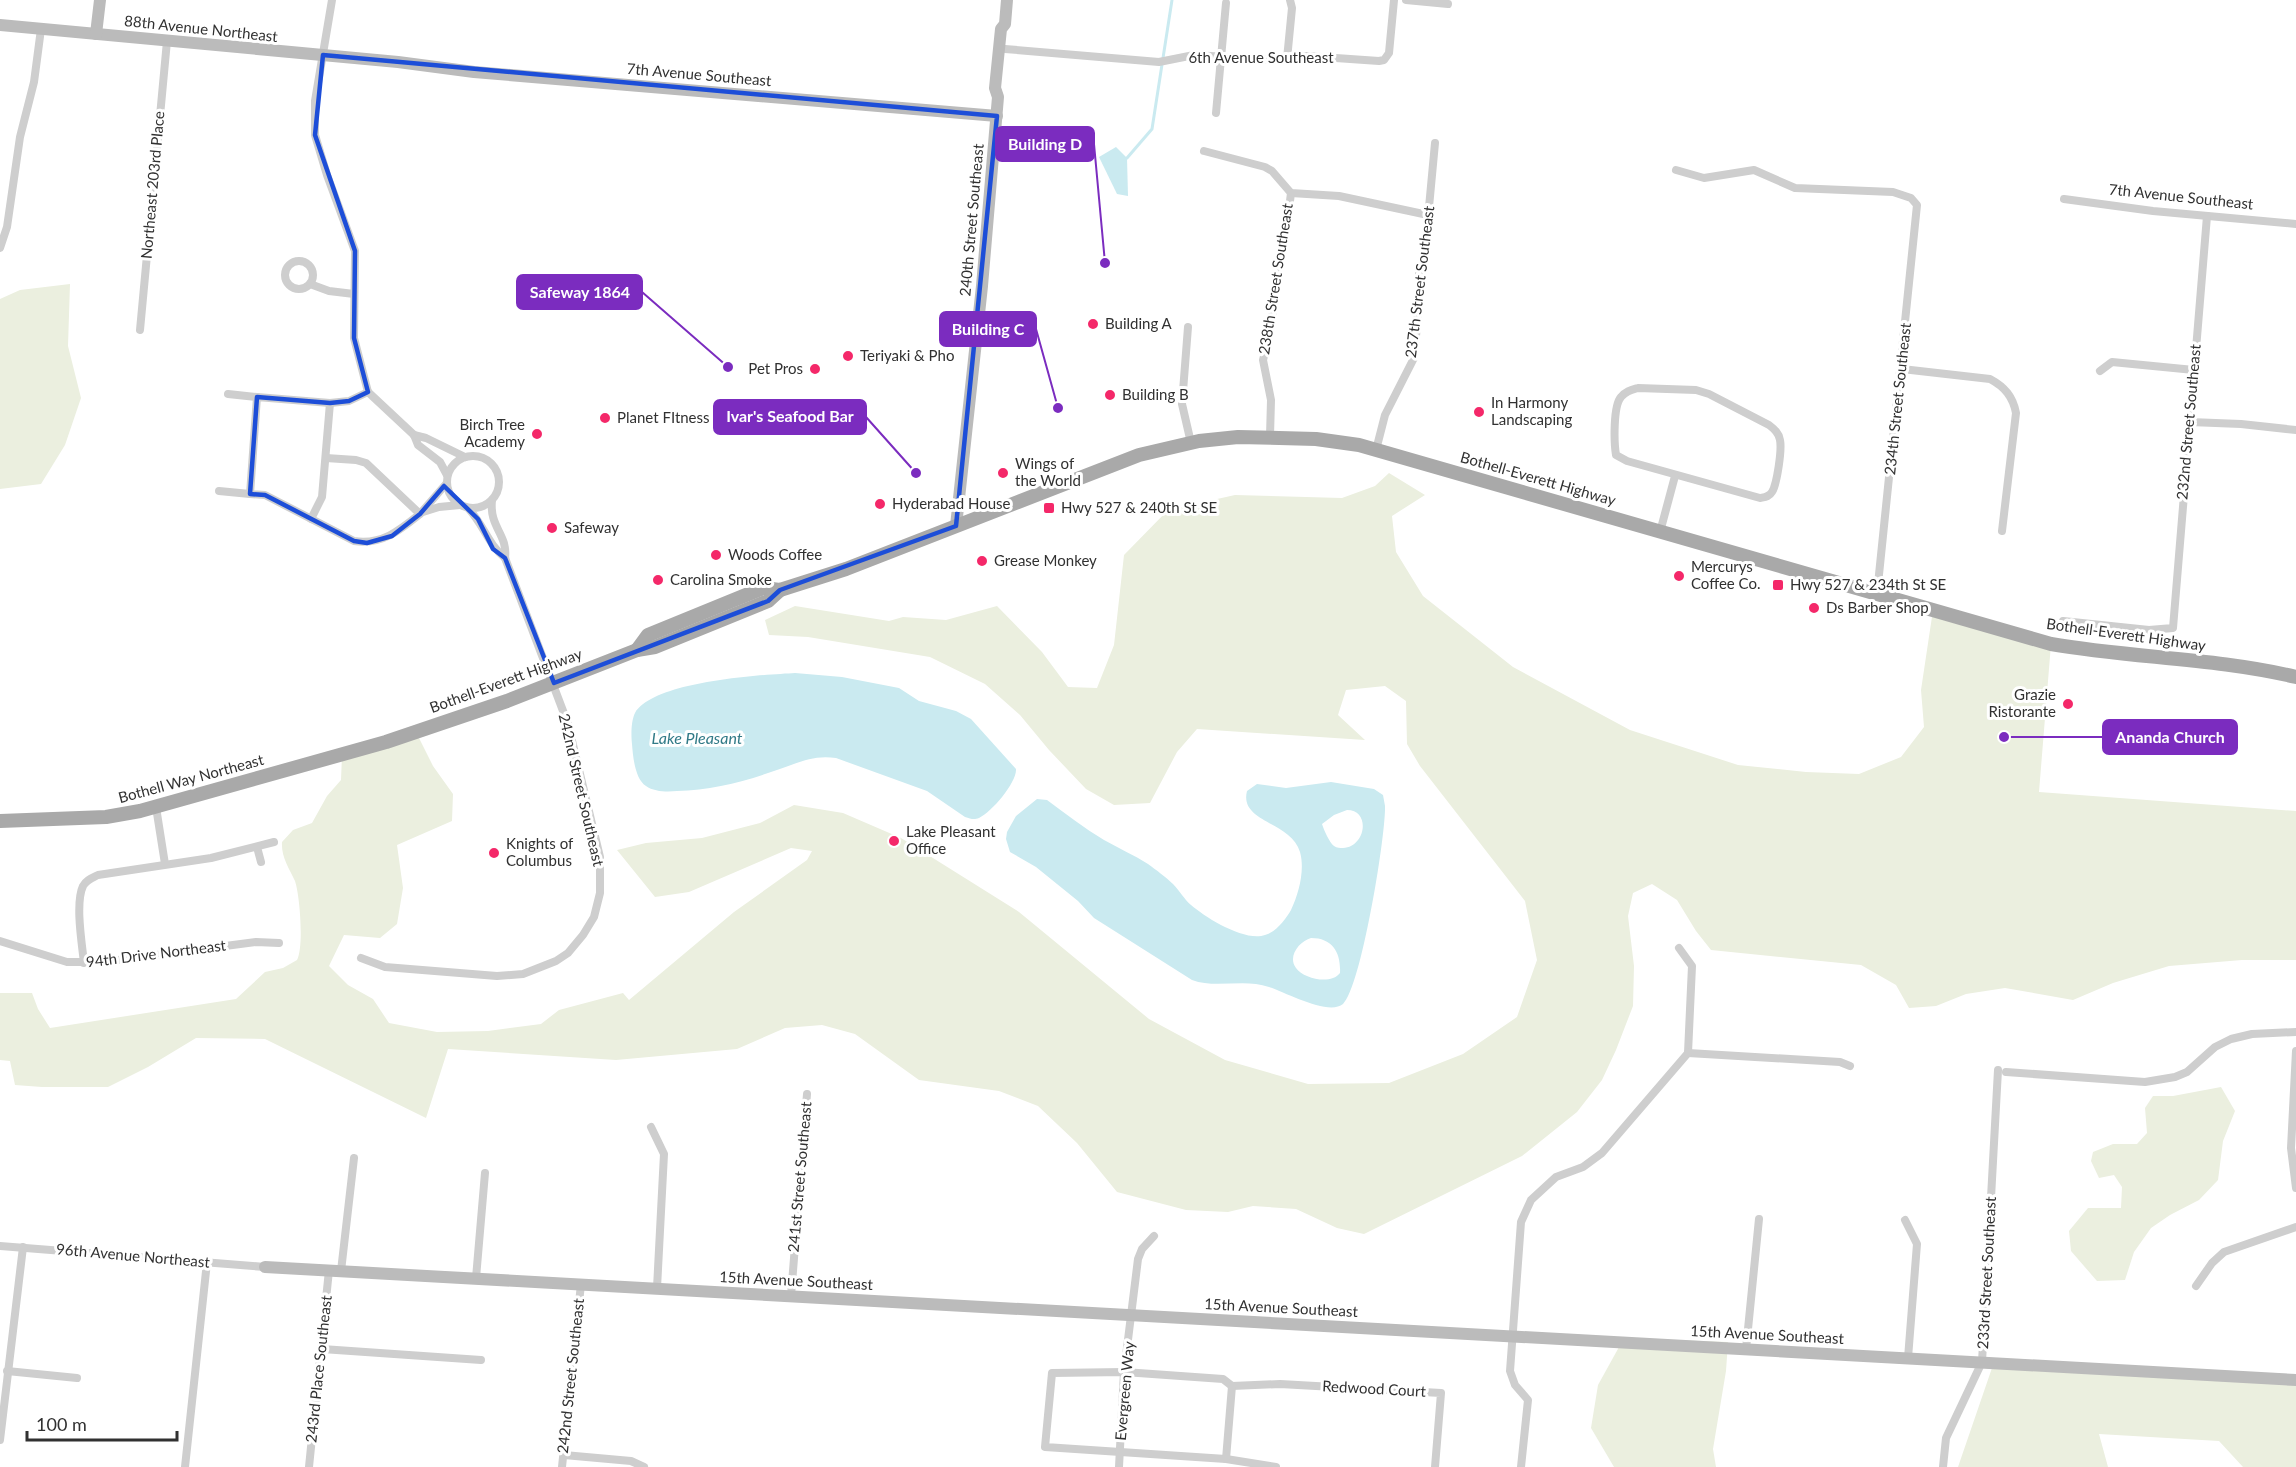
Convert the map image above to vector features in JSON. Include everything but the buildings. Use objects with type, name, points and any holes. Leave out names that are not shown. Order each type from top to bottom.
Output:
[{"type":"main road","name":"Bothell-Everett Highway","points":[[386,742],[505,702],[636,650],[648,634],[763,588],[780,590],[846,569],[1139,455],[1191,443],[1238,437],[1270,436],[1316,439],[1359,445],[2051,644],[2084,650],[2246,667],[2296,677]]},
{"type":"main road","name":"Bothell Way Northeast","points":[[0,820],[106,817],[156,807],[386,742]]},
{"type":"street","points":[[96,34],[100,0]]},
{"type":"street","points":[[332,0],[315,101],[315,135],[355,251],[354,338],[368,392],[414,435],[418,445],[440,462],[447,479],[448,492],[464,506]]},
{"type":"street","name":"240th Street Southeast","points":[[998,95],[1003,88],[1007,0]]},
{"type":"street","points":[[1287,59],[1292,8],[1290,0]]},
{"type":"street","name":"6th Avenue Southeast","points":[[1005,49],[1159,62],[1194,55],[1287,59],[1307,56],[1384,60],[1389,53],[1394,0]]},
{"type":"street","points":[[1406,0],[1448,4]]},
{"type":"street","points":[[1216,113],[1226,3]]},
{"type":"street","name":"240th Street Southeast","points":[[956,526],[982,286],[997,116],[996,78],[1001,29],[1005,24]]},
{"type":"street","name":"88th Avenue Northeast","points":[[0,25],[398,62]]},
{"type":"street","points":[[0,248],[7,227],[20,137],[34,82],[41,29]]},
{"type":"street","name":"Northeast 203rd Place","points":[[140,330],[167,41]]},
{"type":"street","name":"7th Avenue Southeast","points":[[398,62],[474,72],[997,116]]},
{"type":"street","name":"237th Street Southeast","points":[[1376,450],[1385,415],[1414,358],[1420,292],[1419,272],[1425,250],[1435,143]]},
{"type":"street","points":[[1204,151],[1265,167],[1272,171],[1291,193],[1339,196],[1428,215]]},
{"type":"street","name":"234th Street Southeast","points":[[1676,170],[1704,178],[1754,170],[1795,188],[1893,192],[1911,198],[1917,205],[1902,369],[1877,594]]},
{"type":"street","name":"238th Street Southeast","points":[[1270,436],[1271,400],[1263,360],[1271,329],[1291,193]]},
{"type":"street","name":"7th Avenue Southeast","points":[[2064,199],[2296,224]]},
{"type":"street","name":"232nd Street Southeast","points":[[2063,621],[2149,630],[2173,628],[2207,216]]},
{"type":"street","points":[[310,284],[329,291],[354,294]]},
{"type":"street","points":[[1188,327],[1182,404],[1191,443]]},
{"type":"street","points":[[2100,371],[2112,362],[2194,370]]},
{"type":"street","points":[[1902,369],[1990,379],[2007,391],[2014,402],[2016,413],[2002,531]]},
{"type":"street","points":[[1638,388],[1696,390],[1709,394],[1769,425],[1777,432],[1780,441],[1776,482],[1773,491],[1767,497],[1760,498],[1676,476],[1627,461],[1616,455],[1614,442],[1618,399],[1626,392],[1638,388]]},
{"type":"street","points":[[228,394],[330,403],[349,401],[368,392]]},
{"type":"street","points":[[250,494],[257,397]]},
{"type":"street","points":[[311,519],[322,497],[330,403]]},
{"type":"street","points":[[2190,422],[2241,424],[2296,430]]},
{"type":"street","points":[[414,435],[465,456],[483,457],[496,469],[499,485],[492,500],[476,508],[439,507],[422,513]]},
{"type":"street","points":[[219,491],[265,495],[354,542],[367,543],[392,536],[422,513],[447,479],[451,467],[465,456]]},
{"type":"street","points":[[326,458],[366,463],[422,513]]},
{"type":"street","points":[[1660,532],[1676,476]]},
{"type":"street","name":"242nd Street Southeast","points":[[361,958],[385,968],[509,976],[537,970],[556,961],[584,935],[594,917],[600,892],[600,857],[568,724],[505,558],[506,545],[493,523],[490,513],[492,500]]},
{"type":"street","name":"242nd Street Southeast","points":[[464,506],[478,519],[494,549],[505,558]]},
{"type":"street","points":[[156,807],[165,864]]},
{"type":"street","points":[[84,963],[80,898],[88,879],[98,875],[211,858],[274,842]]},
{"type":"street","points":[[257,847],[261,862]]},
{"type":"street","name":"94th Drive Northeast","points":[[0,941],[67,962],[84,963],[256,942],[279,944]]},
{"type":"street","points":[[1521,1467],[1528,1400],[1515,1385],[1510,1371],[1521,1222],[1531,1200],[1556,1177],[1583,1167],[1602,1153],[1688,1053],[1692,966],[1679,948]]},
{"type":"street","name":"233rd Street Southeast","points":[[1943,1467],[1946,1438],[1982,1362],[2002,1071],[2145,1082],[2175,1077],[2187,1072],[2215,1047],[2231,1039],[2252,1034],[2296,1032]]},
{"type":"street","points":[[2296,1051],[2293,1149],[2296,1188]]},
{"type":"street","points":[[1688,1053],[1840,1062],[1850,1066]]},
{"type":"street","name":"241st Street Southeast","points":[[791,1296],[807,1094]]},
{"type":"street","points":[[651,1127],[664,1154],[657,1288]]},
{"type":"street","name":"243rd Place Southeast","points":[[309,1467],[322,1349],[354,1158]]},
{"type":"street","points":[[476,1278],[485,1173]]},
{"type":"street","points":[[1746,1349],[1759,1219]]},
{"type":"street","points":[[1905,1220],[1917,1245],[1908,1358]]},
{"type":"street","points":[[2196,1286],[2212,1263],[2224,1252],[2296,1227]]},
{"type":"street","name":"Evergreen Way","points":[[1119,1467],[1124,1372],[1133,1314],[1138,1259],[1142,1249],[1154,1236]]},
{"type":"street","name":"96th Avenue Northeast","points":[[0,1246],[265,1267]]},
{"type":"street","points":[[0,1440],[23,1247]]},
{"type":"street","points":[[185,1467],[207,1262]]},
{"type":"street","name":"15th Avenue Southeast","points":[[265,1267],[2296,1380]]},
{"type":"street","name":"242nd Street Southeast","points":[[562,1467],[580,1284]]},
{"type":"street","points":[[322,1349],[481,1360]]},
{"type":"street","points":[[7,1371],[76,1378]]},
{"type":"street","points":[[1226,1459],[1232,1386],[1223,1379],[1124,1372],[1052,1373],[1045,1447],[1226,1459],[1276,1467]]},
{"type":"street","name":"Redwood Court","points":[[1232,1386],[1280,1384],[1441,1393],[1435,1467]]},
{"type":"street","points":[[564,1455],[631,1461],[644,1467]]},
{"type":"highlighted area","points":[[323,55],[997,116],[956,526],[780,590],[768,601],[554,683],[505,558],[493,549],[478,519],[444,486],[420,514],[392,536],[367,543],[354,541],[265,495],[250,494],[257,397],[330,403],[349,401],[368,392],[354,338],[355,251],[315,135]]},
{"type":"green space","points":[[70,284],[68,346],[81,398],[65,445],[41,484],[0,489],[0,299],[20,290]]},
{"type":"green space","points":[[1389,473],[1425,495],[1392,516],[1396,552],[1423,596],[1513,667],[1630,730],[1738,765],[1806,772],[1859,774],[1901,757],[1924,727],[1921,690],[1933,610],[2051,644],[2039,792],[2296,811],[2296,960],[2242,960],[2169,966],[2113,983],[2073,1000],[2005,988],[1966,994],[1936,1006],[1909,1008],[1896,985],[1861,965],[1711,950],[1677,900],[1652,884],[1633,893],[1628,916],[1634,966],[1633,1006],[1602,1080],[1577,1112],[1522,1156],[1364,1234],[1337,1228],[1296,1209],[1253,1206],[1228,1212],[1186,1210],[1117,1192],[1077,1143],[1038,1106],[999,1091],[919,1080],[855,1034],[822,1025],[785,1028],[737,1049],[616,1060],[448,1049],[426,1118],[265,1039],[196,1038],[148,1067],[108,1087],[15,1085],[10,1061],[0,1060],[0,993],[32,993],[38,1009],[50,1028],[236,999],[265,972],[283,968],[297,960],[301,933],[298,898],[295,881],[284,858],[282,842],[293,830],[312,823],[327,796],[341,780],[342,755],[416,732],[433,766],[453,794],[452,821],[397,845],[403,888],[397,924],[380,938],[344,935],[329,966],[348,985],[373,999],[389,1023],[437,1032],[488,1031],[541,1024],[559,1010],[623,993],[629,1000],[734,912],[807,860],[812,851],[791,848],[689,892],[655,897],[617,850],[646,843],[702,838],[760,823],[794,805],[843,813],[901,838],[1019,912],[1149,1019],[1225,1060],[1308,1084],[1389,1083],[1463,1054],[1517,1017],[1537,960],[1525,901],[1420,766],[1407,744],[1406,701],[1385,686],[1346,690],[1338,715],[1365,740],[1197,729],[1177,752],[1150,803],[1114,805],[1086,789],[1020,715],[985,684],[930,657],[808,637],[769,635],[765,620],[795,606],[889,621],[903,617],[946,620],[997,606],[1042,652],[1068,687],[1097,688],[1114,645],[1124,555],[1168,510],[1235,495],[1342,498],[1375,486]]},
{"type":"green space","points":[[2221,1087],[2235,1111],[2223,1141],[2218,1180],[2199,1200],[2151,1228],[2134,1252],[2125,1280],[2097,1281],[2071,1251],[2069,1231],[2088,1208],[2121,1208],[2122,1187],[2114,1175],[2099,1178],[2091,1161],[2093,1152],[2113,1144],[2137,1144],[2147,1133],[2145,1108],[2153,1096],[2173,1096]]},
{"type":"green space","points":[[1624,1338],[1728,1342],[1726,1371],[1713,1449],[1716,1467],[1614,1467],[1591,1428],[1598,1385]]},
{"type":"green space","points":[[1993,1365],[2296,1380],[2296,1467],[2243,1467],[2219,1441],[2099,1434],[2108,1467],[1958,1467]]},
{"type":"water","points":[[1116,147],[1127,158],[1128,196],[1117,194],[1099,157]]},
{"type":"water","name":"Lake Pleasant","points":[[795,673],[842,677],[899,688],[919,701],[956,711],[971,719],[1016,769],[1015,775],[1003,796],[990,810],[974,819],[965,817],[927,791],[836,758],[827,757],[803,761],[748,779],[701,789],[661,791],[649,788],[642,783],[634,761],[632,728],[635,713],[646,702],[685,687],[709,682]]},
{"type":"water","points":[[1331,782],[1374,789],[1383,795],[1385,806],[1381,847],[1364,942],[1350,992],[1343,1004],[1336,1007],[1318,1005],[1259,984],[1211,984],[1192,980],[1094,918],[1078,901],[1036,867],[1010,852],[1006,839],[1007,832],[1016,816],[1037,799],[1047,800],[1097,835],[1148,864],[1170,881],[1189,903],[1206,916],[1237,932],[1247,935],[1265,935],[1277,928],[1291,910],[1302,866],[1300,852],[1295,842],[1251,810],[1247,802],[1247,791],[1257,784],[1286,788]],"holes":[[[1347,810],[1360,816],[1363,829],[1357,842],[1351,846],[1337,848],[1330,842],[1322,824],[1334,815]],[[1311,938],[1325,941],[1334,948],[1340,966],[1340,973],[1336,977],[1324,980],[1311,978],[1296,968],[1294,954],[1303,942]]]},
{"type":"waterway","points":[[1127,158],[1152,129],[1172,0]]},
{"type":"place","name":"Building D","points":[[1105,263]]},
{"type":"place","name":"Building A","points":[[1093,324]]},
{"type":"place","name":"Teriyaki & Pho","points":[[848,356]]},
{"type":"place","name":"Safeway 1864","points":[[728,367]]},
{"type":"place","name":"Pet Pros","points":[[815,369]]},
{"type":"place","name":"Building B","points":[[1110,395]]},
{"type":"place","name":"Building C","points":[[1058,408]]},
{"type":"place","name":"In Harmony Landscaping","points":[[1479,412]]},
{"type":"place","name":"Planet FItness","points":[[605,418]]},
{"type":"place","name":"Birch Tree Academy","points":[[537,434]]},
{"type":"place","name":"Ivar's Seafood Bar","points":[[916,473]]},
{"type":"place","name":"Wings of the World","points":[[1003,473]]},
{"type":"place","name":"Hyderabad House","points":[[880,504]]},
{"type":"place","name":"Hwy 527 & 240th St SE","points":[[1049,508]]},
{"type":"place","name":"Safeway","points":[[552,528]]},
{"type":"place","name":"Woods Coffee","points":[[716,555]]},
{"type":"place","name":"Grease Monkey","points":[[982,561]]},
{"type":"place","name":"Mercurys Coffee Co.","points":[[1679,576]]},
{"type":"place","name":"Carolina Smoke","points":[[658,580]]},
{"type":"place","name":"Hwy 527 & 234th St SE","points":[[1778,585]]},
{"type":"place","name":"Ds Barber Shop","points":[[1814,608]]},
{"type":"place","name":"Grazie Ristorante","points":[[2068,704]]},
{"type":"place","name":"Ananda Church","points":[[2004,737]]},
{"type":"place","name":"Lake Pleasant Office","points":[[894,841]]},
{"type":"place","name":"Knights of Columbus","points":[[494,853]]}]
